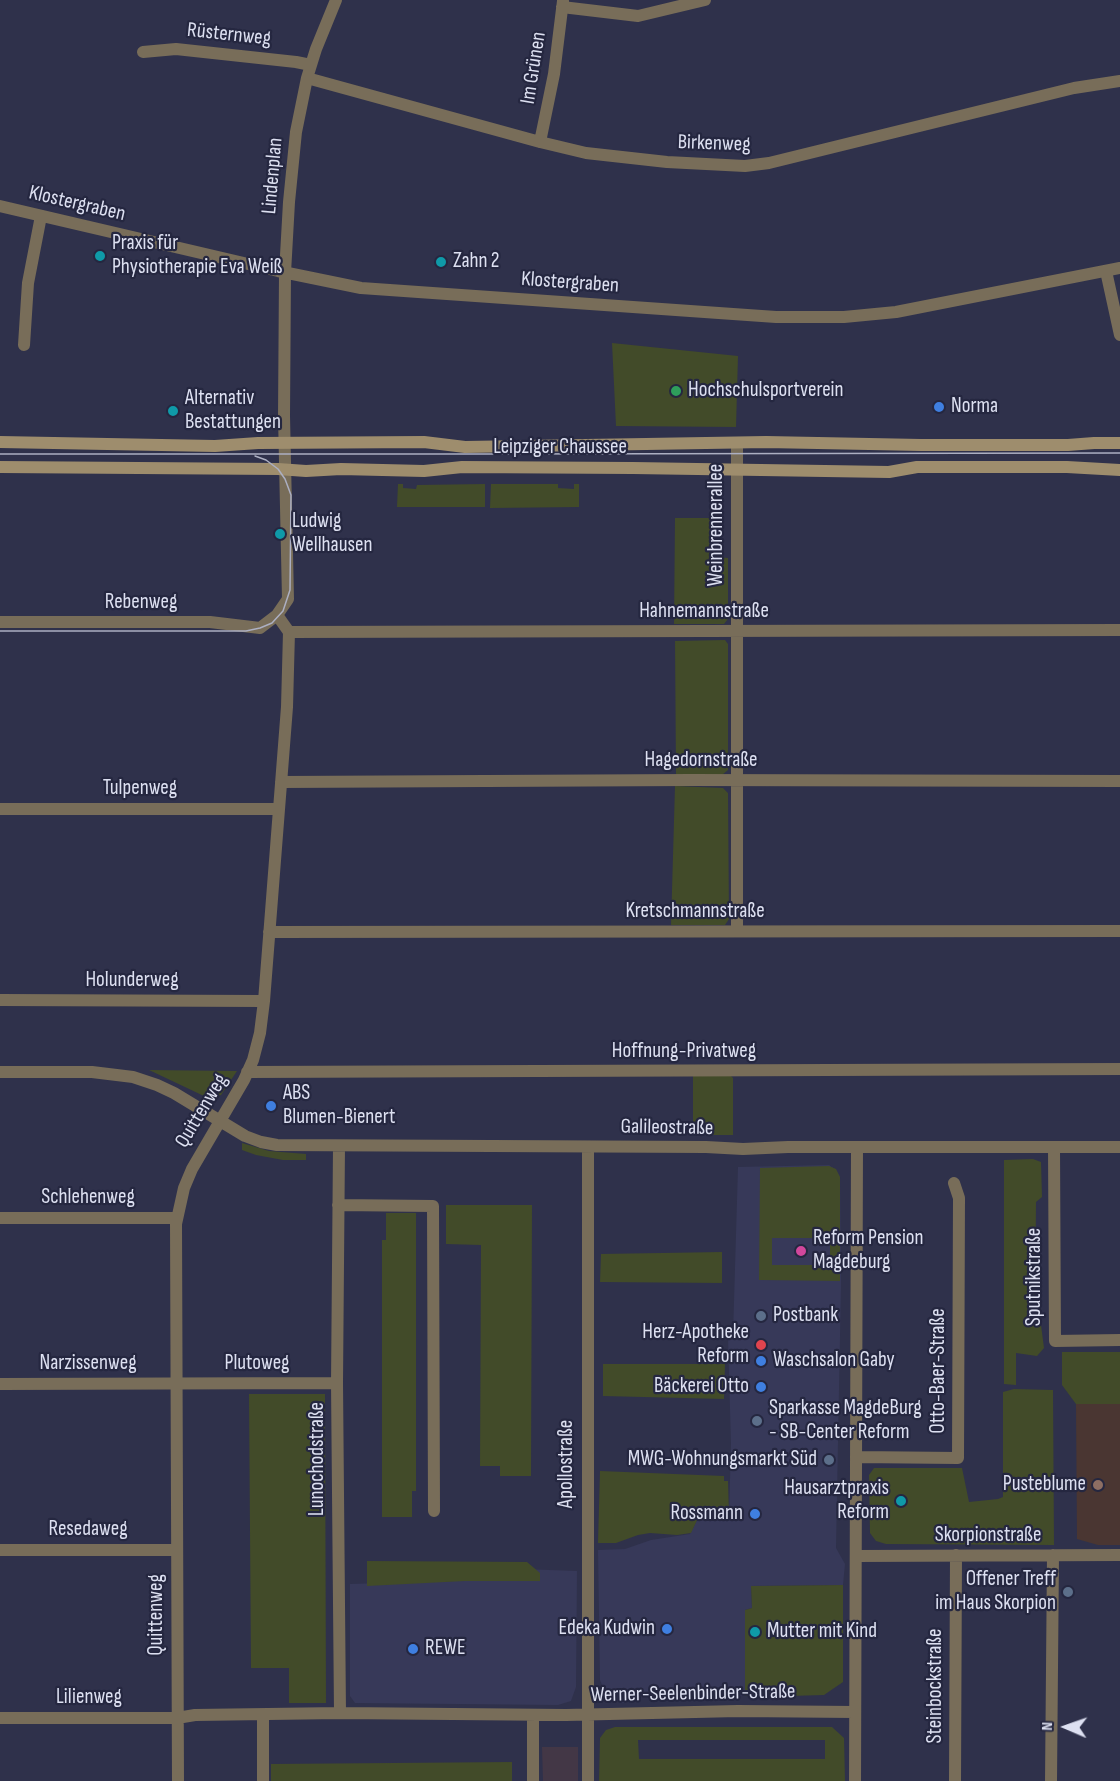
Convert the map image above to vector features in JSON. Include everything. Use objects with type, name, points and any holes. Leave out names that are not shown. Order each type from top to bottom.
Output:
[{"type":"main road","name":"Leipziger Chaussee","points":[[0,442],[215,446],[424,442],[465,447],[766,442],[1068,445],[1094,442],[1120,443]]},
{"type":"main road","name":"Leipziger Chaussee","points":[[0,467],[306,471],[587,467],[889,472],[917,467],[1058,466],[1120,470]]},
{"type":"street","name":"Lindenplan","points":[[285,470],[285,273],[295,144],[298,118],[310,65],[336,0]]},
{"type":"street","points":[[562,4],[648,15],[705,0]]},
{"type":"street","name":"Im Grünen","points":[[540,142],[554,74],[562,4]]},
{"type":"street","name":"Rüsternweg","points":[[143,52],[176,49],[310,65]]},
{"type":"street","name":"Birkenweg","points":[[307,78],[586,153],[752,166],[1074,88],[1120,81]]},
{"type":"street","name":"Klostergraben","points":[[0,206],[285,273],[368,289],[748,315],[816,318],[859,316],[915,309],[1120,268]]},
{"type":"street","points":[[24,345],[28,283],[41,216]]},
{"type":"street","points":[[1106,271],[1120,335]]},
{"type":"street","name":"Weinbrennerallee","points":[[736,444],[737,931]]},
{"type":"street","points":[[285,470],[288,599],[277,615],[289,632]]},
{"type":"street","name":"Rebenweg","points":[[0,622],[210,622],[260,628],[277,615]]},
{"type":"street","name":"Hahnemannstraße","points":[[289,632],[1120,630]]},
{"type":"street","name":"Quittenweg","points":[[178,1781],[177,1218],[184,1188],[192,1169],[248,1072],[260,1033],[287,707],[289,632]]},
{"type":"street","name":"Hagedornstraße","points":[[281,782],[1120,781]]},
{"type":"street","name":"Tulpenweg","points":[[0,809],[279,809]]},
{"type":"street","name":"Kretschmannstraße","points":[[269,932],[1120,931]]},
{"type":"street","name":"Holunderweg","points":[[0,1000],[264,1000]]},
{"type":"street","name":"Hoffnung-Privatweg","points":[[248,1072],[1120,1069]]},
{"type":"street","points":[[0,1072],[92,1072],[133,1077],[157,1085],[219,1120]]},
{"type":"street","name":"Galileostraße","points":[[219,1120],[245,1136],[269,1144],[744,1149],[1120,1147]]},
{"type":"street","name":"Lunochodstraße","points":[[339,1146],[337,1383],[340,1713]]},
{"type":"street","name":"Apollostraße","points":[[588,1147],[588,1781]]},
{"type":"street","points":[[855,1781],[857,1147]]},
{"type":"street","name":"Sputnikstraße","points":[[1054,1147],[1055,1341],[1120,1340]]},
{"type":"street","name":"Otto-Baer-Straße","points":[[856,1457],[958,1458],[959,1198],[954,1183]]},
{"type":"street","points":[[338,1205],[433,1206],[434,1511]]},
{"type":"street","name":"Schlehenweg","points":[[0,1218],[177,1218]]},
{"type":"street","name":"Plutoweg","points":[[176,1383],[337,1383]]},
{"type":"street","name":"Narzissenweg","points":[[0,1384],[176,1383]]},
{"type":"street","name":"Resedaweg","points":[[0,1550],[177,1550]]},
{"type":"street","name":"Steinbockstraße","points":[[955,1781],[956,1555]]},
{"type":"street","points":[[1051,1781],[1053,1555]]},
{"type":"street","name":"Skorpionstraße","points":[[856,1556],[1120,1555]]},
{"type":"street","name":"Werner-Seelenbinder-Straße","points":[[177,1718],[195,1715],[340,1713],[587,1715],[855,1712]]},
{"type":"street","points":[[263,1715],[263,1781]]},
{"type":"street","points":[[532,1715],[533,1781]]},
{"type":"street","name":"Lilienweg","points":[[0,1718],[177,1718]]},
{"type":"shaded area","points":[[829,1165],[840,1177],[841,1284],[836,1548],[845,1564],[843,1585],[751,1586],[752,1608],[745,1610],[745,1696],[638,1697],[623,1703],[607,1697],[600,1680],[598,1550],[625,1549],[651,1540],[690,1534],[700,1514],[729,1515],[731,1444],[728,1338],[733,1335],[738,1167]]},
{"type":"shaded area","name":"Pusteblume","points":[[1076,1404],[1120,1404],[1120,1545],[1098,1545],[1077,1539]]},
{"type":"shaded area","points":[[522,1569],[577,1571],[576,1687],[571,1701],[558,1705],[355,1703],[350,1696],[350,1584],[522,1579]]},
{"type":"shaded area","points":[[542,1747],[578,1747],[578,1781],[543,1781]]},
{"type":"green space","name":"Hochschulsportverein","points":[[612,343],[738,356],[736,427],[616,426]]},
{"type":"green space","points":[[398,484],[403,484],[403,488],[416,489],[417,485],[485,484],[485,507],[397,507]]},
{"type":"green space","points":[[491,484],[558,484],[558,488],[574,489],[574,484],[579,484],[579,507],[490,508]]},
{"type":"green space","points":[[675,518],[719,518],[719,557],[728,558],[728,619],[724,624],[674,624]]},
{"type":"green space","points":[[725,640],[728,644],[728,770],[722,775],[676,775],[675,641]]},
{"type":"green space","points":[[675,786],[723,788],[728,793],[729,919],[725,925],[671,925]]},
{"type":"green space","points":[[149,1070],[237,1071],[221,1095],[213,1098],[206,1097]]},
{"type":"green space","points":[[693,1075],[731,1076],[733,1078],[733,1135],[693,1135]]},
{"type":"green space","points":[[242,1143],[269,1151],[306,1154],[306,1160],[283,1160],[256,1155],[242,1150]]},
{"type":"green space","points":[[1033,1159],[1041,1162],[1042,1197],[1036,1202],[1035,1325],[1041,1325],[1044,1348],[1037,1356],[1016,1353],[1016,1385],[1004,1384],[1004,1160]]},
{"type":"green space","points":[[829,1166],[836,1169],[840,1177],[840,1281],[759,1280],[760,1168]],"holes":[[[772,1238],[830,1238],[830,1265],[772,1265]]]},
{"type":"green space","points":[[446,1205],[532,1205],[531,1476],[500,1476],[500,1466],[480,1466],[481,1245],[446,1244]]},
{"type":"green space","points":[[386,1213],[416,1213],[416,1491],[412,1491],[412,1517],[382,1517],[382,1240],[386,1240]]},
{"type":"green space","points":[[722,1252],[722,1283],[600,1282],[601,1254]]},
{"type":"green space","points":[[1062,1352],[1120,1352],[1120,1404],[1076,1404],[1062,1385]]},
{"type":"green space","points":[[603,1364],[725,1364],[724,1399],[603,1396]]},
{"type":"green space","points":[[1014,1389],[1053,1390],[1054,1545],[886,1544],[876,1541],[870,1533],[869,1475],[874,1468],[962,1468],[969,1502],[1003,1497],[1003,1392]]},
{"type":"green space","points":[[249,1394],[325,1394],[326,1703],[289,1703],[289,1668],[251,1668]]},
{"type":"green space","points":[[600,1471],[724,1476],[724,1481],[728,1481],[729,1514],[700,1514],[691,1533],[677,1535],[650,1533],[616,1543],[598,1543]]},
{"type":"green space","points":[[367,1561],[527,1562],[540,1573],[540,1581],[465,1581],[367,1586]]},
{"type":"green space","points":[[843,1585],[843,1682],[824,1695],[789,1696],[788,1691],[775,1691],[775,1696],[745,1696],[745,1610],[752,1608],[751,1586]]},
{"type":"green space","points":[[615,1727],[832,1727],[844,1738],[845,1781],[599,1781],[600,1738],[606,1730]],"holes":[[[638,1740],[825,1740],[825,1759],[639,1759]]]},
{"type":"green space","points":[[512,1762],[512,1781],[271,1781],[271,1764]]},
{"type":"tram line","points":[[0,454],[1120,453]]},
{"type":"tram line","points":[[0,631],[246,631],[272,623],[283,611],[290,590],[291,495],[278,469],[266,460],[255,456]]},
{"type":"place","name":"Praxis für Physiotherapie Eva Weiß","points":[[100,256]]},
{"type":"place","name":"Zahn 2","points":[[441,262]]},
{"type":"place","name":"Hochschulsportverein","points":[[676,391]]},
{"type":"place","name":"Norma","points":[[939,407]]},
{"type":"place","name":"Alternativ Bestattungen","points":[[173,411]]},
{"type":"place","name":"Ludwig Wellhausen","points":[[280,534]]},
{"type":"place","name":"ABS Blumen-Bienert","points":[[271,1106]]},
{"type":"place","name":"Reform Pension Magdeburg","points":[[801,1251]]},
{"type":"place","name":"Postbank","points":[[761,1316]]},
{"type":"place","name":"Herz-Apotheke Reform","points":[[761,1345]]},
{"type":"place","name":"Waschsalon Gaby","points":[[761,1361]]},
{"type":"place","name":"Bäckerei Otto","points":[[761,1387]]},
{"type":"place","name":"Sparkasse MagdeBurg - SB-Center Reform","points":[[757,1421]]},
{"type":"place","name":"MWG-Wohnungsmarkt Süd","points":[[829,1460]]},
{"type":"place","name":"Pusteblume","points":[[1098,1485]]},
{"type":"place","name":"Hausarztpraxis Reform","points":[[901,1501]]},
{"type":"place","name":"Rossmann","points":[[755,1514]]},
{"type":"place","name":"Offener Treff im Haus Skorpion","points":[[1068,1592]]},
{"type":"place","name":"Edeka Kudwin","points":[[667,1629]]},
{"type":"place","name":"Mutter mit Kind","points":[[755,1632]]},
{"type":"place","name":"REWE","points":[[413,1649]]}]
